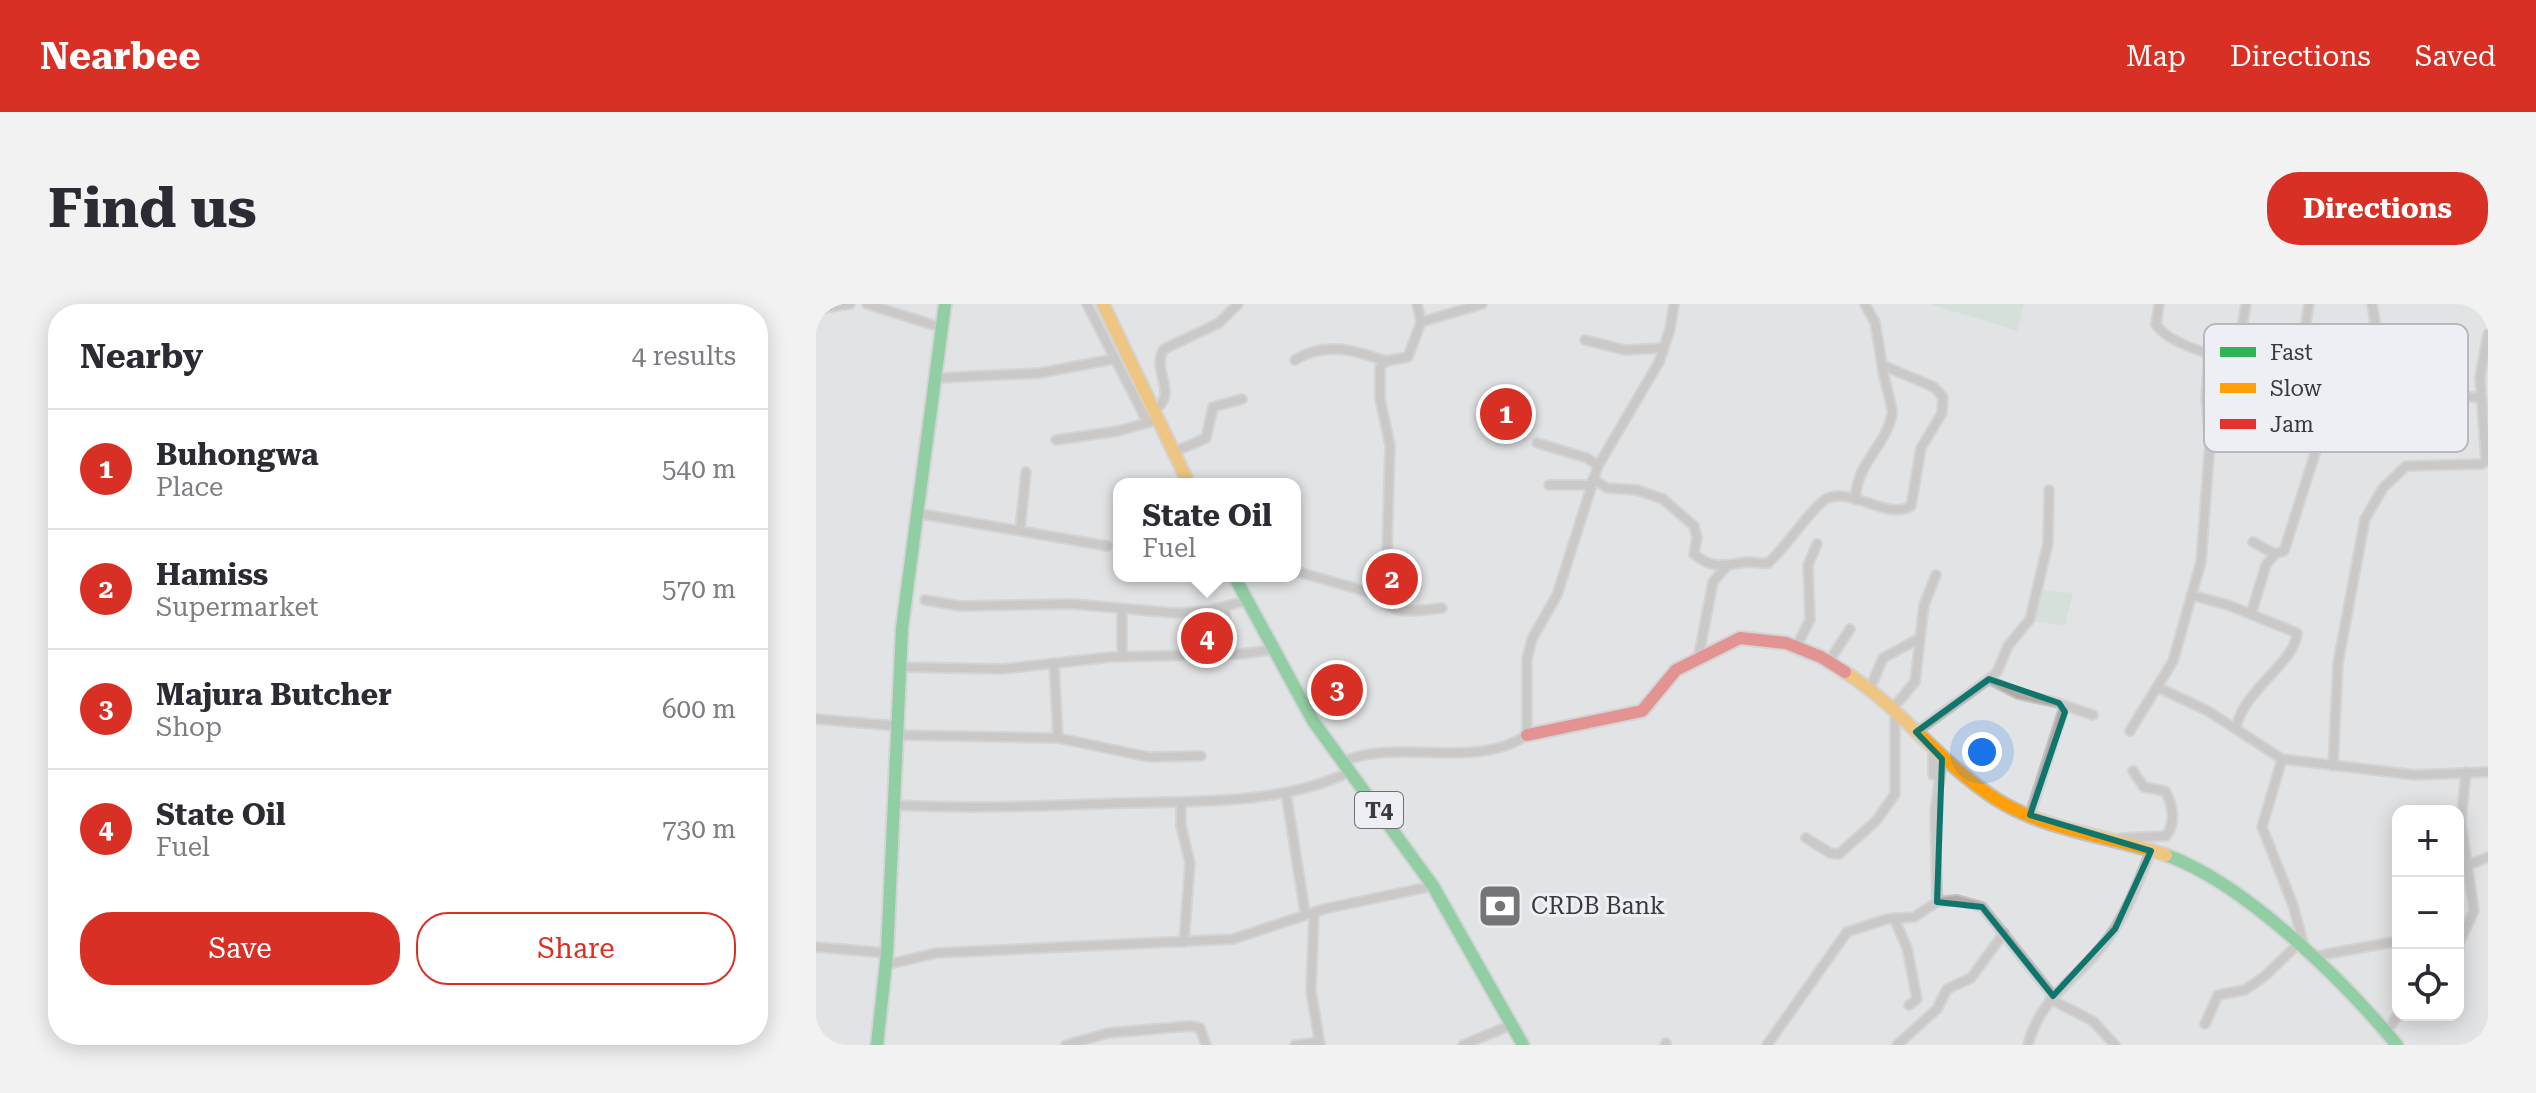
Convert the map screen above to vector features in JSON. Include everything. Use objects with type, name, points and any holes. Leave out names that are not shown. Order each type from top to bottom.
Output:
[{"type":"main road","points":[[877,1045],[887,959],[900,667],[916,513],[945,304]]},
{"type":"main road","points":[[1103,304],[1153,417],[1186,478]]},
{"type":"main road","name":"T4","points":[[1237,582],[1271,650],[1313,721],[1433,886],[1523,1045]]},
{"type":"main road","points":[[1527,735],[1642,711],[1655,701],[1676,669],[1740,637],[1796,647],[1830,660],[1870,689],[1938,754],[1987,793],[2030,815],[2151,851],[2205,873],[2304,951],[2397,1045]]},
{"type":"street","points":[[816,309],[850,304]]},
{"type":"street","points":[[1087,304],[1114,359],[1153,417]]},
{"type":"street","points":[[1056,440],[1153,417],[1165,402],[1167,394],[1160,360],[1164,349],[1219,323],[1238,304]]},
{"type":"street","points":[[1295,360],[1322,349],[1340,348],[1386,361],[1408,357],[1421,322],[1417,304]]},
{"type":"street","points":[[1421,322],[1482,304]]},
{"type":"street","points":[[893,805],[1181,804],[1312,788],[1345,767],[1387,752],[1492,751],[1513,745],[1527,735],[1527,659],[1532,639],[1557,595],[1598,466],[1664,348],[1674,304]]},
{"type":"street","points":[[1856,500],[1857,478],[1882,441],[1892,411],[1875,322],[1865,304]]},
{"type":"street","points":[[2159,304],[2156,324],[2163,334],[2204,353]]},
{"type":"street","points":[[2243,324],[2246,304]]},
{"type":"street","points":[[2306,324],[2309,304]]},
{"type":"street","points":[[2372,304],[2374,324]]},
{"type":"street","points":[[870,305],[943,328]]},
{"type":"street","points":[[2333,766],[2338,663],[2368,510],[2383,488],[2406,466],[2482,464],[2486,461],[2480,377],[2488,334]]},
{"type":"street","points":[[1585,340],[1625,350],[1664,348]]},
{"type":"street","points":[[937,378],[1040,373],[1114,359]]},
{"type":"street","points":[[1372,593],[1386,587],[1388,568],[1390,445],[1378,377],[1380,367],[1386,361]]},
{"type":"street","points":[[1549,485],[1592,482],[1607,488],[1637,490],[1663,499],[1694,526],[1697,538],[1694,554],[1710,565],[1726,567],[1748,562],[1768,563],[1825,500],[1833,497],[1899,509],[1911,506],[1921,448],[1942,413],[1943,397],[1934,387],[1882,365]]},
{"type":"street","points":[[1174,452],[1206,438],[1213,407],[1242,399]]},
{"type":"street","points":[[1537,443],[1587,458],[1598,466]]},
{"type":"street","points":[[2130,731],[2173,661],[2206,529],[2207,452]]},
{"type":"street","points":[[2252,611],[2266,565],[2275,554],[2284,551],[2314,452]]},
{"type":"street","points":[[1020,530],[1026,472]]},
{"type":"street","points":[[1916,732],[1997,672],[2008,646],[2030,619],[2048,543],[2049,490]]},
{"type":"street","points":[[916,513],[1107,546]]},
{"type":"street","points":[[2253,542],[2275,554]]},
{"type":"street","points":[[1796,647],[1810,620],[1808,565],[1817,544]]},
{"type":"street","points":[[1698,659],[1713,582],[1726,567]]},
{"type":"street","points":[[1301,573],[1372,593],[1390,610],[1442,608]]},
{"type":"street","points":[[1806,838],[1830,853],[1839,854],[1885,809],[1896,788],[1894,710],[1915,682],[1926,597],[1936,575]]},
{"type":"street","points":[[2191,595],[2228,605],[2297,633],[2292,648],[2243,706],[2236,728]]},
{"type":"street","points":[[925,600],[960,606],[1072,604],[1122,611],[1175,613],[1246,601]]},
{"type":"street","points":[[1224,607],[1231,649]]},
{"type":"street","points":[[1122,611],[1122,650]]},
{"type":"street","points":[[1830,660],[1850,629]]},
{"type":"street","points":[[1870,689],[1883,658],[1920,638]]},
{"type":"street","points":[[900,667],[967,671],[1271,650]]},
{"type":"street","points":[[1054,663],[1058,738]]},
{"type":"street","points":[[1989,679],[2018,694],[2093,715]]},
{"type":"street","points":[[2157,687],[2236,728],[2282,759],[2415,775],[2488,772]]},
{"type":"street","points":[[2030,815],[2064,715],[2063,705]]},
{"type":"street","points":[[816,719],[896,730],[1058,738],[1149,757],[1201,756]]},
{"type":"street","points":[[1933,775],[1938,754]]},
{"type":"street","points":[[1937,902],[1935,812],[1938,754]]},
{"type":"street","points":[[2282,759],[2262,827],[2293,905],[2304,951]]},
{"type":"street","points":[[2110,841],[2166,836],[2172,825],[2170,802],[2165,791],[2144,787],[2133,771]]},
{"type":"street","points":[[2464,932],[2474,911],[2461,822],[2466,772]]},
{"type":"street","points":[[1286,793],[1309,912],[1311,991],[1319,1043],[1295,1045]]},
{"type":"street","points":[[1181,804],[1190,863],[1184,942]]},
{"type":"street","points":[[2028,1045],[2034,1027],[2052,997],[2090,962],[2115,929],[2151,851]]},
{"type":"street","points":[[2468,865],[2488,857]]},
{"type":"street","points":[[816,947],[887,959],[936,953],[1233,939],[1309,912],[1433,886]]},
{"type":"street","points":[[1767,1045],[1847,932],[1894,918],[1914,917],[1937,902],[1957,900],[1976,904],[1991,916],[2052,997],[2093,1021],[2115,1045]]},
{"type":"street","points":[[1894,918],[1907,948],[1917,996],[1916,1002],[1909,1005]]},
{"type":"street","points":[[1897,1045],[1937,1009],[1947,989],[1971,978],[2004,933]]},
{"type":"street","points":[[2205,1024],[2218,995],[2245,990],[2304,951],[2392,942]]},
{"type":"street","points":[[2387,1032],[2394,1021]]},
{"type":"street","points":[[1463,1045],[1511,1025]]},
{"type":"street","points":[[1066,1045],[1108,1033],[1190,1026],[1200,1028],[1206,1045]]},
{"type":"highlighted area","points":[[1989,679],[2059,703],[2065,712],[2030,815],[2151,851],[2115,929],[2053,996],[1982,907],[1937,902],[1942,759],[1916,732],[1975,686]]},
{"type":"green space","points":[[1930,304],[2024,304],[2017,331]]},
{"type":"green space","points":[[2042,590],[2073,593],[2065,626],[2034,621]]},
{"type":"traffic: fast","points":[[877,1045],[887,953],[902,628],[945,304]]},
{"type":"traffic: fast","points":[[1237,582],[1313,721],[1433,886],[1523,1045]]},
{"type":"traffic: fast","points":[[2166,855],[2228,888],[2291,936],[2349,992],[2397,1045]]},
{"type":"traffic: slow","points":[[1103,304],[1186,478]]},
{"type":"traffic: slow","points":[[1845,672],[1884,702],[1976,785],[2015,810],[2057,826],[2166,855]]},
{"type":"traffic: jam","points":[[1527,735],[1642,711],[1676,670],[1740,638],[1786,643],[1821,657],[1845,672]]},
{"type":"place","name":"Buhongwa","points":[[1506,414]]},
{"type":"place","name":"Hamiss","points":[[1392,579]]},
{"type":"place","name":"State Oil","points":[[1207,638]]},
{"type":"place","name":"Majura Butcher","points":[[1337,690]]},
{"type":"place","name":"CRDB Bank","points":[[1500,906]]}]
